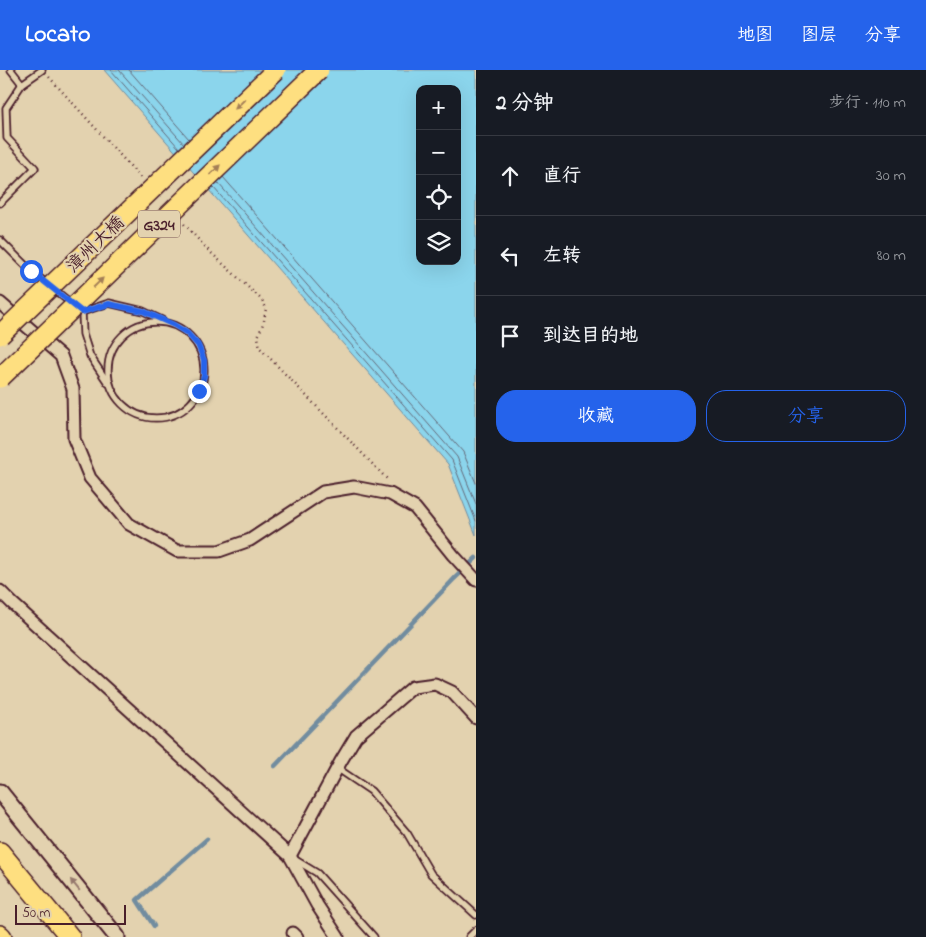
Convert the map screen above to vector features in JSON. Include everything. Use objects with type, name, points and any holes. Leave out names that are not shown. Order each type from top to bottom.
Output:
[{"type":"highway","name":"漳州大橋","points":[[0,335],[276,70]]},
{"type":"highway","name":"G324","points":[[0,378],[319,70]]},
{"type":"highway","points":[[0,852],[70,937]]},
{"type":"street","points":[[0,303],[61,356],[73,389],[74,439],[90,478],[129,524],[177,551],[219,551],[250,540],[323,492],[354,487],[390,494],[415,508],[476,580]]},
{"type":"street","points":[[0,591],[290,856],[317,905],[338,937]]},
{"type":"street","points":[[290,856],[356,736],[413,687],[435,684],[452,692],[476,718]]},
{"type":"street","points":[[0,792],[117,937]]},
{"type":"lane","points":[[11,70],[22,84]]},
{"type":"lane","points":[[0,204],[35,168],[7,138],[6,108],[22,84],[42,70]]},
{"type":"lane","points":[[0,240],[31,271],[82,312],[83,334],[90,356],[118,400],[130,411],[145,417],[161,418],[176,413],[190,404],[199,391],[204,376],[204,360],[198,345],[187,333],[143,311],[109,304],[82,312]]},
{"type":"lane","points":[[110,386],[107,371],[110,355],[117,341],[128,330],[142,323],[158,321],[174,325]]},
{"type":"lane","points":[[337,768],[371,791],[407,833],[431,874],[476,915]]},
{"type":"lane","points":[[290,856],[317,873],[374,937]]},
{"type":"lane","points":[[469,937],[476,930]]},
{"type":"path","points":[[49,77],[142,178]]},
{"type":"path","points":[[181,221],[207,250],[262,300],[266,308],[264,321],[258,337],[260,348],[388,480]]},
{"type":"water","points":[[104,70],[476,70],[476,535],[448,464]]},
{"type":"waterway","points":[[275,766],[476,558]]},
{"type":"waterway","points":[[154,926],[137,900],[207,839]]},
{"type":"route","points":[[31,271],[82,312],[109,304],[143,311],[187,333],[198,345],[204,360],[204,376],[199,391]]}]
